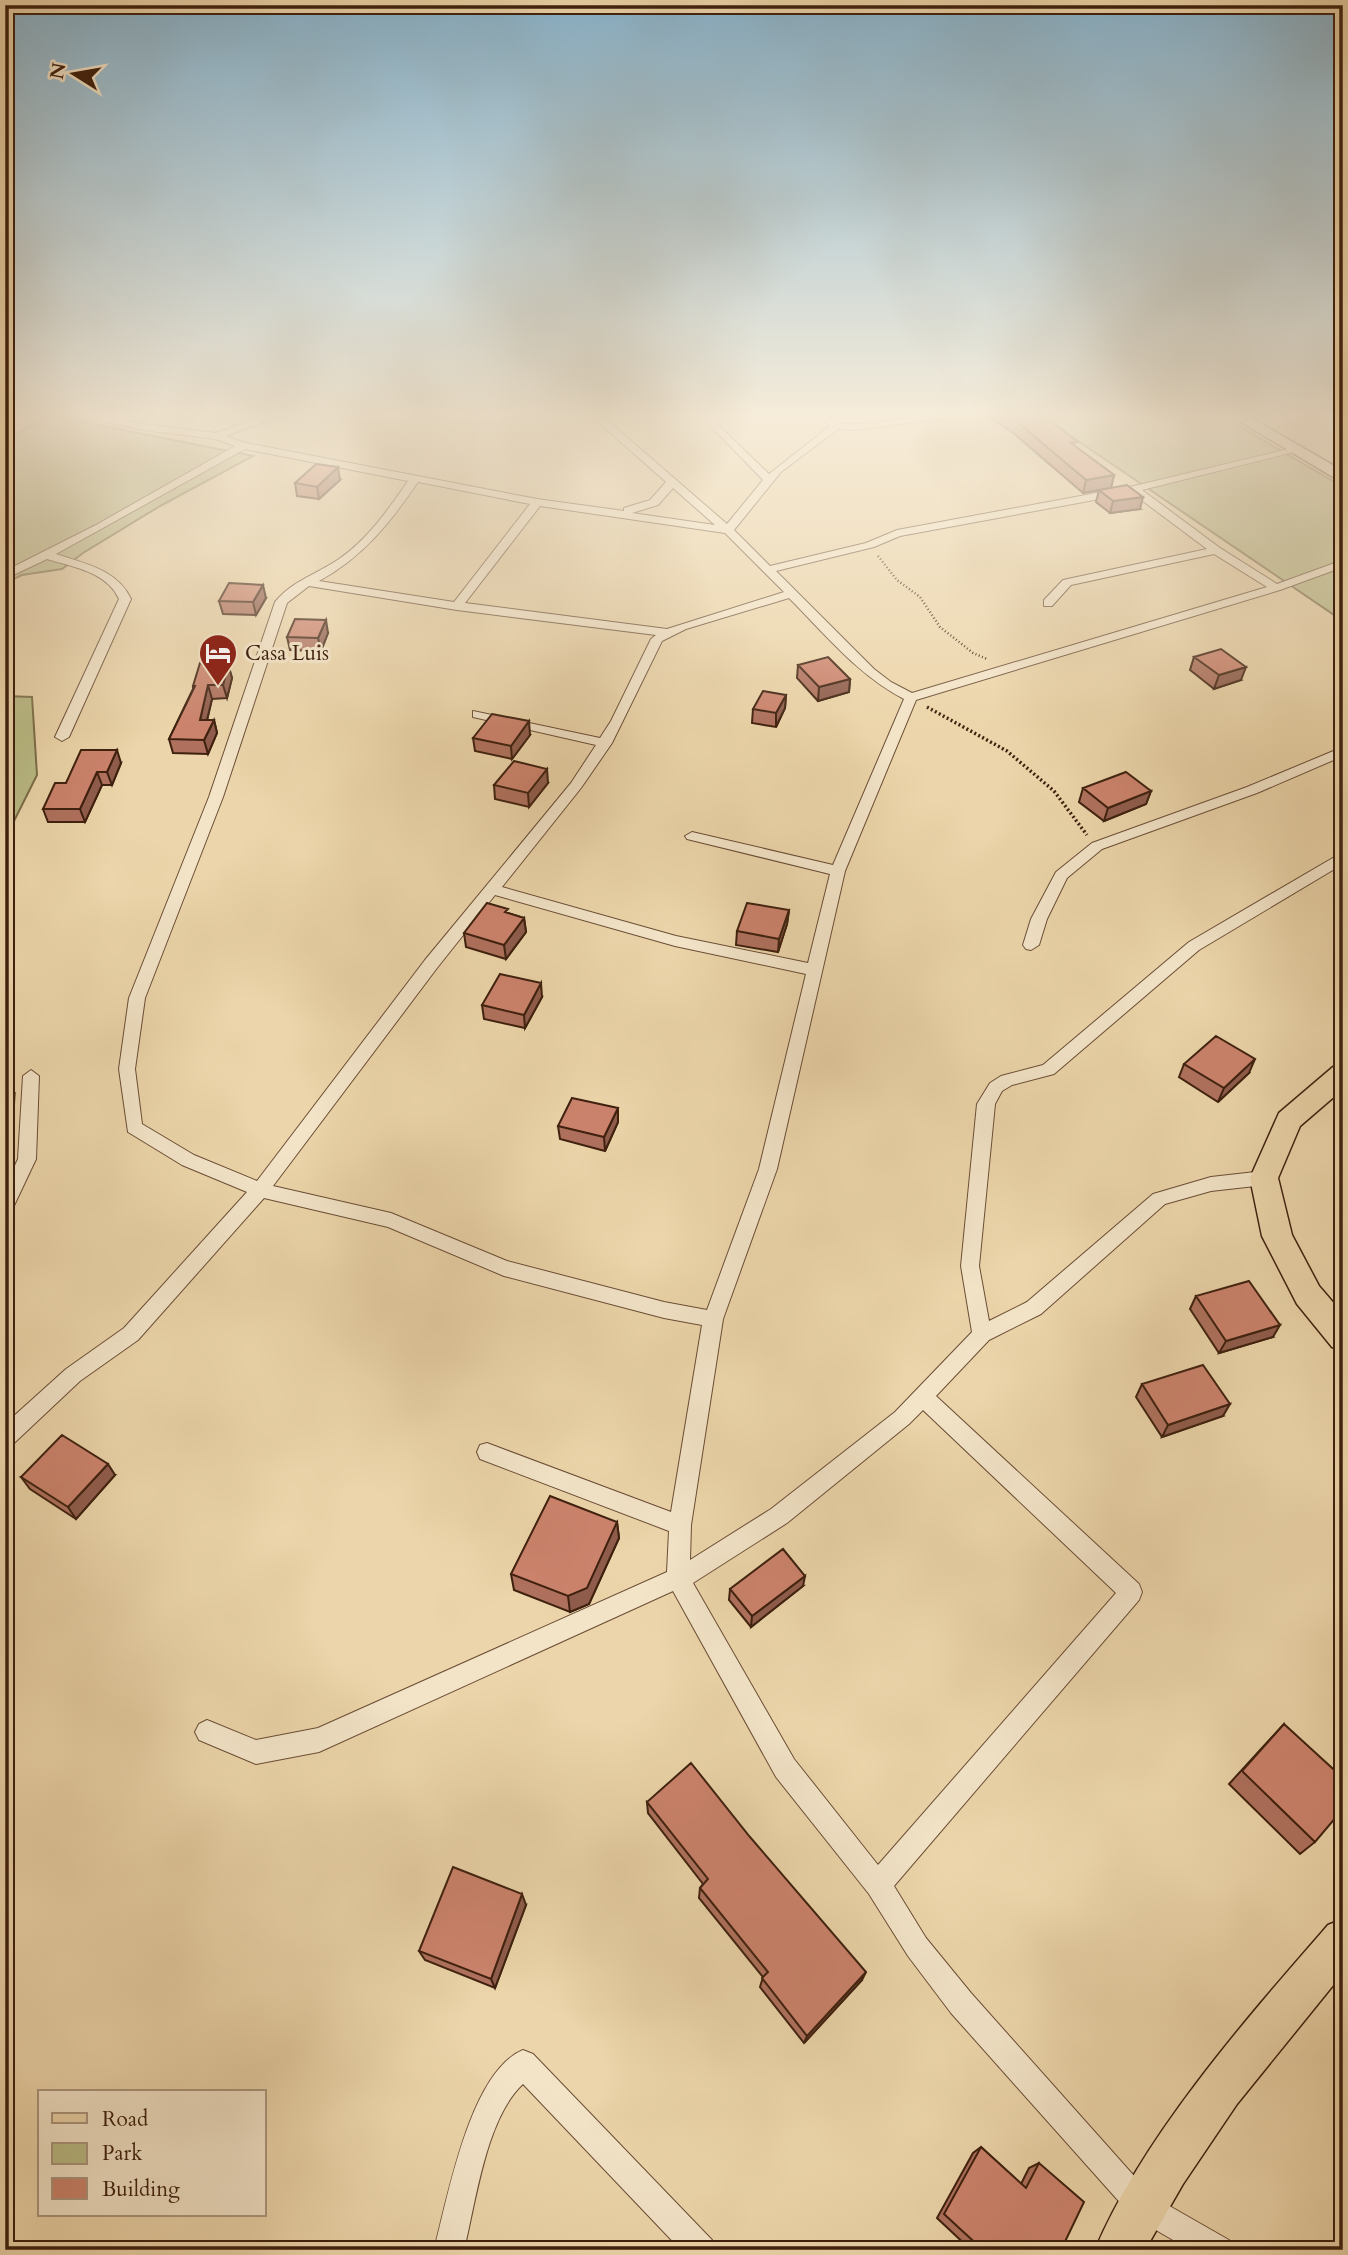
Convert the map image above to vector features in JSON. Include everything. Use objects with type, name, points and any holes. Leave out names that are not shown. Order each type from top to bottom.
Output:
[{"type":"main road","points":[[1343,1074],[1289,1119],[1265,1178],[1277,1236],[1308,1295],[1343,1337]]},
{"type":"main road","points":[[1119,2250],[1142,2206],[1272,2022],[1343,1940]]},
{"type":"street","points":[[5,576],[113,518]]},
{"type":"street","points":[[388,518],[354,553],[306,582],[281,602],[216,797],[137,998],[127,1069],[134,1127],[188,1160],[260,1190],[391,1220],[503,1269],[664,1310],[713,1319]]},
{"type":"street","points":[[457,606],[525,518]]},
{"type":"street","points":[[649,518],[728,530]]},
{"type":"street","points":[[715,518],[870,672],[886,685],[911,698],[1276,588],[1343,563]]},
{"type":"street","points":[[728,530],[738,518]]},
{"type":"street","points":[[768,570],[870,545],[897,534],[980,518]]},
{"type":"street","points":[[1173,518],[1216,550],[1276,588]]},
{"type":"street","points":[[1048,603],[1067,582],[1216,550]]},
{"type":"street","points":[[47,555],[113,580],[123,589],[125,598],[62,737]]},
{"type":"street","points":[[306,582],[457,606],[665,632],[790,594]]},
{"type":"street","points":[[5,1438],[73,1375],[131,1334],[260,1190],[431,964],[576,785],[618,721],[657,639],[665,632]]},
{"type":"street","points":[[911,698],[838,871],[768,1169],[713,1319],[680,1525],[678,1578],[785,1768],[878,1885],[917,1947],[961,2003],[1142,2206],[1219,2250]]},
{"type":"street","points":[[478,715],[605,743]]},
{"type":"street","points":[[1031,945],[1039,919],[1060,875],[1097,846],[1252,790],[1343,751]]},
{"type":"street","points":[[692,836],[838,871]]},
{"type":"street","points":[[982,1334],[970,1266],[986,1104],[996,1087],[1007,1080],[1048,1070],[1194,946],[1343,857]]},
{"type":"street","points":[[493,889],[675,941],[816,970]]},
{"type":"street","points":[[5,1207],[27,1158],[31,1076]]},
{"type":"street","points":[[207,1732],[257,1752],[319,1740],[678,1578],[779,1516],[902,1418],[982,1334],[1034,1308],[1159,1199],[1182,1189],[1209,1183],[1265,1178]]},
{"type":"street","points":[[878,1885],[1131,1592],[922,1396]]},
{"type":"street","points":[[487,1452],[680,1525]]},
{"type":"street","points":[[449,2250],[477,2141],[501,2085],[523,2064],[702,2250]]},
{"type":"path","points":[[870,545],[897,580],[920,597],[940,627],[973,653],[1008,667]]},
{"type":"path","points":[[911,698],[1007,751],[1054,791],[1097,846]]},
{"type":"green space","points":[[5,518],[140,518],[62,569],[22,575],[5,583]]},
{"type":"green space","points":[[1192,518],[1343,518],[1343,621]]},
{"type":"green space","points":[[5,696],[32,697],[37,775],[5,839]]},
{"type":"green space","points":[[5,1093],[15,1093],[10,1150],[5,1159]]},
{"type":"building","points":[[229,583],[263,585],[253,602],[219,601]]},
{"type":"building","points":[[295,619],[326,620],[318,638],[287,637]]},
{"type":"building","points":[[1221,649],[1246,667],[1219,675],[1194,657]]},
{"type":"building","points":[[828,657],[850,679],[819,687],[798,665]]},
{"type":"building","points":[[200,663],[228,664],[223,685],[208,685],[200,720],[214,720],[204,740],[169,739],[195,686]]},
{"type":"building","points":[[763,691],[786,695],[776,713],[753,709]]},
{"type":"building","points":[[492,714],[529,721],[511,746],[473,738]]},
{"type":"building","points":[[81,750],[117,750],[107,772],[97,772],[80,809],[43,809],[55,783],[66,783]]},
{"type":"building","points":[[514,761],[547,769],[528,793],[494,785]]},
{"type":"building","points":[[1126,772],[1151,791],[1108,808],[1083,788]]},
{"type":"building","points":[[487,903],[508,909],[505,912],[524,918],[504,945],[464,933]]},
{"type":"building","points":[[747,903],[789,910],[779,939],[737,931]]},
{"type":"building","points":[[500,974],[541,983],[524,1015],[482,1005]]},
{"type":"building","points":[[1216,1036],[1255,1059],[1224,1088],[1184,1064]]},
{"type":"building","points":[[572,1098],[618,1108],[604,1137],[558,1126]]},
{"type":"building","points":[[1249,1281],[1280,1325],[1226,1341],[1196,1296]]},
{"type":"building","points":[[1203,1365],[1230,1404],[1168,1425],[1142,1384]]},
{"type":"building","points":[[62,1435],[108,1464],[68,1507],[21,1477]]},
{"type":"building","points":[[550,1496],[617,1522],[587,1588],[568,1596],[511,1574]]},
{"type":"building","points":[[783,1549],[805,1576],[752,1616],[730,1589]]},
{"type":"building","points":[[1284,1724],[1343,1778],[1343,1809],[1315,1842],[1242,1771]]},
{"type":"building","points":[[691,1763],[750,1837],[866,1972],[807,2036],[762,1978],[768,1972],[700,1888],[708,1879],[647,1802]]},
{"type":"building","points":[[453,1867],[522,1894],[491,1979],[419,1951]]},
{"type":"building","points":[[981,2147],[1026,2188],[1039,2163],[1084,2202],[1061,2250],[983,2250],[944,2214]]},
{"type":"place","name":"Casa Luis","points":[[218,687]]}]
